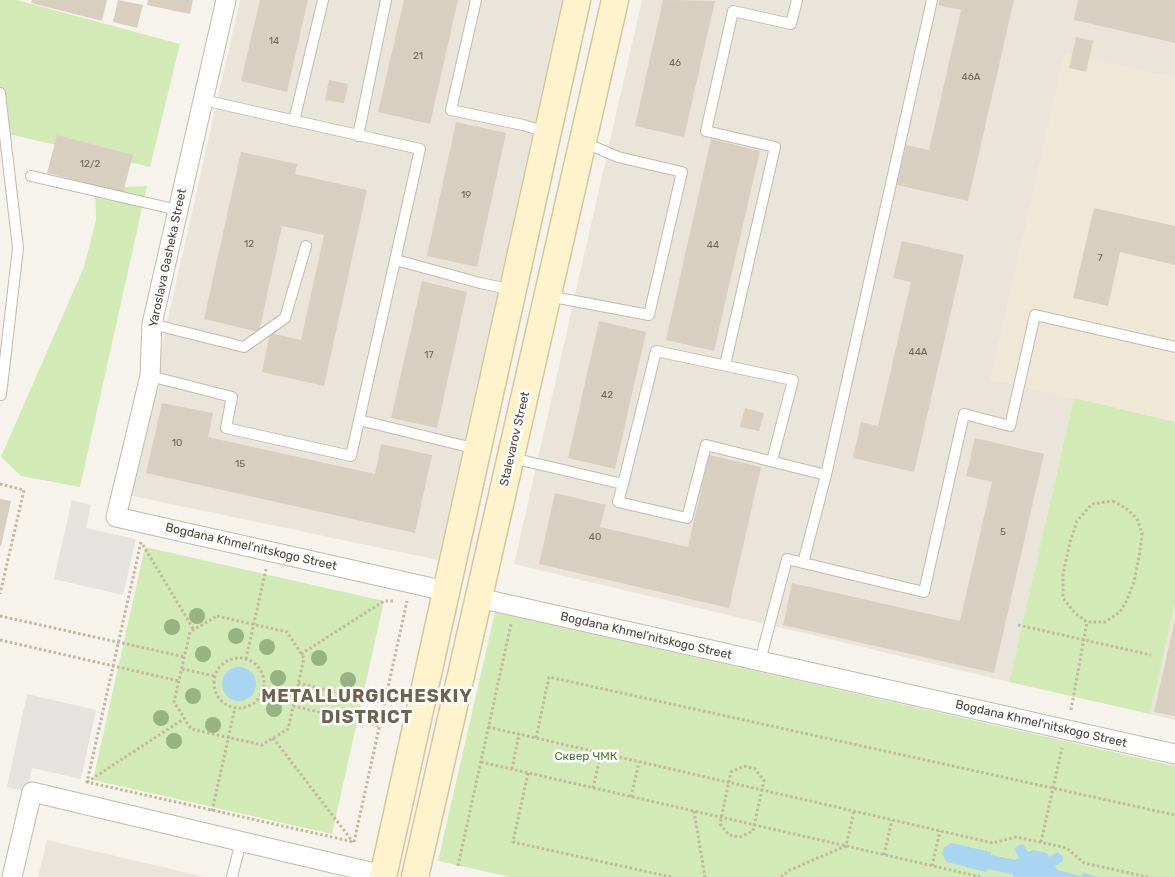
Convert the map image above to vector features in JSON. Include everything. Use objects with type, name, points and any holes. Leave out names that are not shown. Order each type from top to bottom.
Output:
[{"type":"main road","points":[[386,876],[446,591],[577,0]]},
{"type":"main road","name":"Stalevarov Street","points":[[415,877],[614,0]]},
{"type":"main road","name":"Bogdana Khmel'nitskogo Street","points":[[446,591],[479,598]]},
{"type":"street","name":"Yaroslava Gasheka Street","points":[[116,517],[150,376],[152,324],[226,0]]},
{"type":"street","name":"Bogdana Khmel'nitskogo Street","points":[[116,517],[268,560],[411,583],[446,591]]},
{"type":"street","name":"Bogdana Khmel'nitskogo Street","points":[[479,598],[1175,754]]},
{"type":"street","points":[[12,877],[32,792],[386,876]]},
{"type":"lane","points":[[294,121],[323,0]]},
{"type":"lane","points":[[358,136],[386,0]]},
{"type":"lane","points":[[476,0],[451,110],[548,132]]},
{"type":"lane","points":[[725,365],[775,147],[706,130],[733,11],[791,24],[797,0]]},
{"type":"lane","points":[[804,563],[826,475],[932,0]]},
{"type":"lane","points":[[0,93],[18,248],[1,395]]},
{"type":"lane","points":[[150,376],[232,397],[226,428],[351,456],[420,149],[203,100]]},
{"type":"lane","points":[[548,296],[649,315],[682,172],[618,157],[582,142]]},
{"type":"lane","points":[[31,176],[178,210]]},
{"type":"lane","points":[[152,324],[244,347],[285,318],[306,246]]},
{"type":"lane","points":[[396,260],[513,290]]},
{"type":"lane","points":[[760,661],[786,559],[924,592],[964,414],[1010,426],[1035,315],[1175,347]]},
{"type":"lane","points":[[772,462],[793,380],[656,351],[618,502],[687,518],[706,445],[772,462],[826,475]]},
{"type":"lane","points":[[359,420],[478,449]]},
{"type":"lane","points":[[511,458],[623,484]]},
{"type":"lane","points":[[232,877],[241,841]]},
{"type":"path","points":[[0,484],[24,490],[0,594]]},
{"type":"path","points":[[1113,501],[1127,509],[1137,519],[1142,533],[1136,574],[1127,600],[1120,612],[1105,622],[1088,622],[1075,613],[1063,598],[1063,574],[1077,521],[1092,504],[1113,501]]},
{"type":"path","points":[[142,542],[151,544]]},
{"type":"path","points":[[142,542],[194,630]]},
{"type":"path","points":[[87,782],[142,542]]},
{"type":"path","points":[[268,560],[275,572]]},
{"type":"path","points":[[246,659],[268,560]]},
{"type":"path","points":[[354,842],[411,583]]},
{"type":"path","points":[[379,595],[407,601]]},
{"type":"path","points":[[301,654],[384,601],[407,601]]},
{"type":"path","points":[[458,866],[515,606]]},
{"type":"path","points":[[0,616],[185,657]]},
{"type":"path","points":[[217,616],[253,624],[287,632],[304,658],[288,728],[262,745],[191,729],[174,702],[190,632],[217,616]]},
{"type":"path","points":[[1018,625],[1151,655]]},
{"type":"path","points":[[0,640],[179,681]]},
{"type":"path","points":[[233,659],[246,659],[256,665],[263,675],[264,688],[259,700],[248,707],[235,708],[222,702],[215,690],[215,676],[222,665],[233,659]]},
{"type":"path","points":[[182,669],[215,676]]},
{"type":"path","points":[[536,738],[549,677],[1175,815]]},
{"type":"path","points":[[298,683],[384,703]]},
{"type":"path","points":[[264,688],[296,695]]},
{"type":"path","points":[[293,706],[379,726]]},
{"type":"path","points":[[207,834],[235,708]]},
{"type":"path","points":[[87,782],[185,718]]},
{"type":"path","points":[[488,728],[993,842],[1016,837],[1041,842],[1067,848],[1084,863],[1148,877]]},
{"type":"path","points":[[512,769],[519,734]]},
{"type":"path","points":[[273,738],[354,842]]},
{"type":"path","points":[[593,788],[601,753]]},
{"type":"path","points":[[481,762],[981,877]]},
{"type":"path","points":[[632,797],[639,762]]},
{"type":"path","points":[[744,766],[755,769],[764,780],[753,831],[740,838],[729,835],[720,824],[729,782],[731,772],[744,766]]},
{"type":"path","points":[[528,773],[513,842],[671,877]]},
{"type":"path","points":[[87,782],[354,842]]},
{"type":"path","points":[[694,811],[704,877]]},
{"type":"path","points":[[846,846],[854,811]]},
{"type":"path","points":[[884,855],[892,820]]},
{"type":"path","points":[[1041,842],[1045,824]]},
{"type":"path","points":[[932,866],[940,831]]},
{"type":"path","points":[[781,877],[790,870],[846,846]]},
{"type":"shaded area","points":[[240,0],[562,0],[438,560],[128,495]]},
{"type":"shaded area","points":[[642,0],[1175,0],[1175,78],[1065,54],[991,379],[1074,398],[1009,682],[514,564]]},
{"type":"shaded area","points":[[1065,53],[1175,78],[1175,422],[991,379]]},
{"type":"shaded area","points":[[72,500],[91,505],[86,528],[136,539],[123,595],[54,579]]},
{"type":"shaded area","points":[[1175,603],[1175,720],[1150,714]]},
{"type":"shaded area","points":[[27,694],[96,710],[81,779],[32,768],[27,792],[7,787]]},
{"type":"shaded area","points":[[47,840],[205,877],[38,877]]},
{"type":"green space","points":[[0,0],[17,0],[180,44],[150,167],[0,132]]},
{"type":"green space","points":[[147,186],[80,487],[21,476],[1,457],[84,267],[96,220],[95,188]]},
{"type":"green space","points":[[1074,398],[1175,422],[1175,603],[1150,714],[1009,682]]},
{"type":"green space","points":[[145,547],[384,601],[332,834],[93,780]]},
{"type":"green space","name":"Сквер ЧМК","points":[[495,612],[1175,766],[1175,877],[511,877],[438,861]]},
{"type":"water","points":[[239,667],[251,672],[256,684],[251,696],[239,701],[227,696],[222,684],[227,672]]},
{"type":"water","points":[[951,843],[991,852],[991,855],[1015,860],[1019,858],[1014,849],[1023,844],[1028,852],[1033,850],[1047,853],[1049,857],[1058,852],[1063,857],[1063,861],[1055,866],[1057,870],[1082,876],[1083,873],[1100,877],[1014,877],[1012,874],[987,869],[986,872],[947,862],[942,854],[944,848]]},
{"type":"building","points":[[32,0],[107,0],[102,21],[31,3]]},
{"type":"building","points":[[118,0],[143,5],[137,28],[113,22]]},
{"type":"building","points":[[148,0],[193,0],[190,14],[147,5]]},
{"type":"building","points":[[260,0],[308,0],[287,92],[241,81]]},
{"type":"building","points":[[404,0],[458,0],[430,124],[378,112]]},
{"type":"building","points":[[663,0],[715,1],[684,137],[635,126]]},
{"type":"building","points":[[940,0],[1014,0],[968,201],[897,185],[906,145],[929,150],[961,10],[938,5]]},
{"type":"building","points":[[1078,0],[1175,0],[1175,43],[1074,20]]},
{"type":"building","points":[[1076,37],[1093,41],[1086,72],[1069,68]]},
{"type":"building","points":[[329,80],[348,84],[344,103],[325,100]]},
{"type":"building","points":[[456,122],[506,133],[477,267],[427,256]]},
{"type":"building","points":[[57,135],[133,155],[123,193],[47,173]]},
{"type":"building","points":[[711,139],[760,151],[714,351],[666,340]]},
{"type":"building","points":[[241,152],[297,164],[295,174],[367,190],[324,386],[262,372],[270,333],[301,340],[324,235],[282,226],[259,332],[204,319]]},
{"type":"building","points":[[1094,208],[1175,226],[1175,265],[1120,252],[1108,306],[1073,298]]},
{"type":"building","points":[[902,241],[964,255],[914,472],[853,458],[861,422],[878,426],[911,282],[893,278]]},
{"type":"building","points":[[422,281],[467,292],[437,428],[391,418]]},
{"type":"building","points":[[599,321],[646,332],[615,469],[568,458]]},
{"type":"building","points":[[162,403],[213,413],[208,437],[375,474],[381,444],[432,455],[415,533],[146,473]]},
{"type":"building","points":[[745,408],[764,413],[759,431],[740,427]]},
{"type":"building","points":[[975,438],[1044,454],[994,673],[783,625],[792,583],[960,621],[992,482],[966,476]]},
{"type":"building","points":[[709,455],[761,467],[729,608],[539,564],[555,493],[606,505],[600,527],[688,547]]},
{"type":"building","points":[[0,499],[11,501],[1,546],[0,546]]},
{"type":"building","points":[[1175,624],[1175,716],[1154,712]]},
{"type":"district","name":"METALLURGICHESKIY DISTRICT","points":[[367,708]]}]
